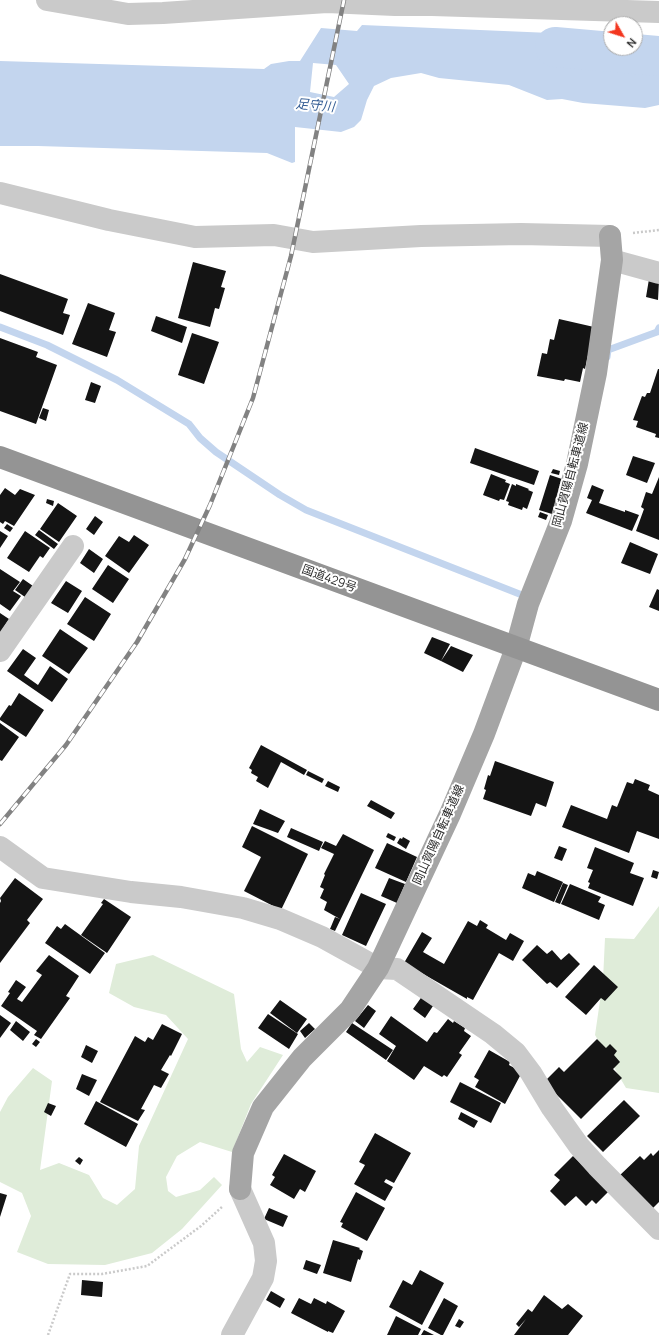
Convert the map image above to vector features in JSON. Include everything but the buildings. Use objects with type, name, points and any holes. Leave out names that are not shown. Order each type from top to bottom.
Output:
[{"type":"highway","name":"国道429号","points":[[0,458],[659,700]]},
{"type":"main road","name":"岡山賀陽自転車道線","points":[[240,1189],[243,1153],[263,1107],[302,1058],[350,1010],[378,968],[450,814],[484,734],[516,648],[528,604],[561,521],[577,464],[596,373],[612,260],[610,236]]},
{"type":"street","points":[[47,0],[128,14],[327,2],[439,2],[659,12]]},
{"type":"street","points":[[0,193],[109,220],[195,237],[274,235],[313,242],[422,236],[610,236]]},
{"type":"street","points":[[612,260],[659,273]]},
{"type":"street","points":[[0,651],[73,546]]},
{"type":"street","points":[[0,847],[43,878],[131,892],[181,897],[243,908],[280,919],[322,937],[378,968],[396,969],[493,1034],[516,1053],[531,1073],[552,1108],[579,1146],[659,1229]]},
{"type":"street","points":[[232,1335],[263,1278],[266,1261],[264,1243],[240,1189]]},
{"type":"path","points":[[610,236],[659,230]]},
{"type":"path","points":[[48,1335],[70,1274],[102,1274],[147,1266],[201,1226],[240,1189]]},
{"type":"green space","points":[[659,906],[659,1093],[626,1088],[595,1035],[603,980],[605,938],[634,939]]},
{"type":"green space","points":[[153,955],[234,994],[241,1049],[247,1062],[260,1047],[283,1055],[251,1104],[232,1152],[200,1142],[177,1156],[166,1177],[168,1191],[176,1197],[200,1190],[214,1177],[222,1185],[182,1229],[152,1253],[105,1265],[48,1264],[17,1252],[31,1216],[22,1193],[0,1182],[0,1112],[8,1097],[33,1068],[52,1081],[40,1170],[59,1163],[89,1175],[103,1198],[117,1205],[135,1189],[139,1146],[188,1039],[166,1015],[134,1007],[109,993],[116,964]]},
{"type":"water","points":[[362,25],[603,36],[603,56],[608,56],[613,62],[630,65],[649,63],[659,57],[659,105],[645,108],[583,103],[562,99],[547,100],[509,85],[439,78],[421,73],[391,78],[374,86],[367,100],[361,120],[354,127],[341,132],[295,127],[295,162],[292,163],[267,153],[0,146],[0,61],[264,69],[271,64],[300,61],[321,28],[357,31]],"holes":[[[313,63],[336,65],[349,84],[334,97],[310,92]]]},
{"type":"waterway","name":"足守川","points":[[555,47],[659,56]]},
{"type":"waterway","points":[[0,327],[47,345],[117,380],[189,424],[200,438],[216,452],[280,495],[306,510],[522,595]]},
{"type":"waterway","points":[[607,357],[608,350],[657,332],[659,328]]},
{"type":"railway","points":[[0,824],[66,745],[137,642],[185,559],[210,505],[253,398],[291,256],[344,0]]}]
